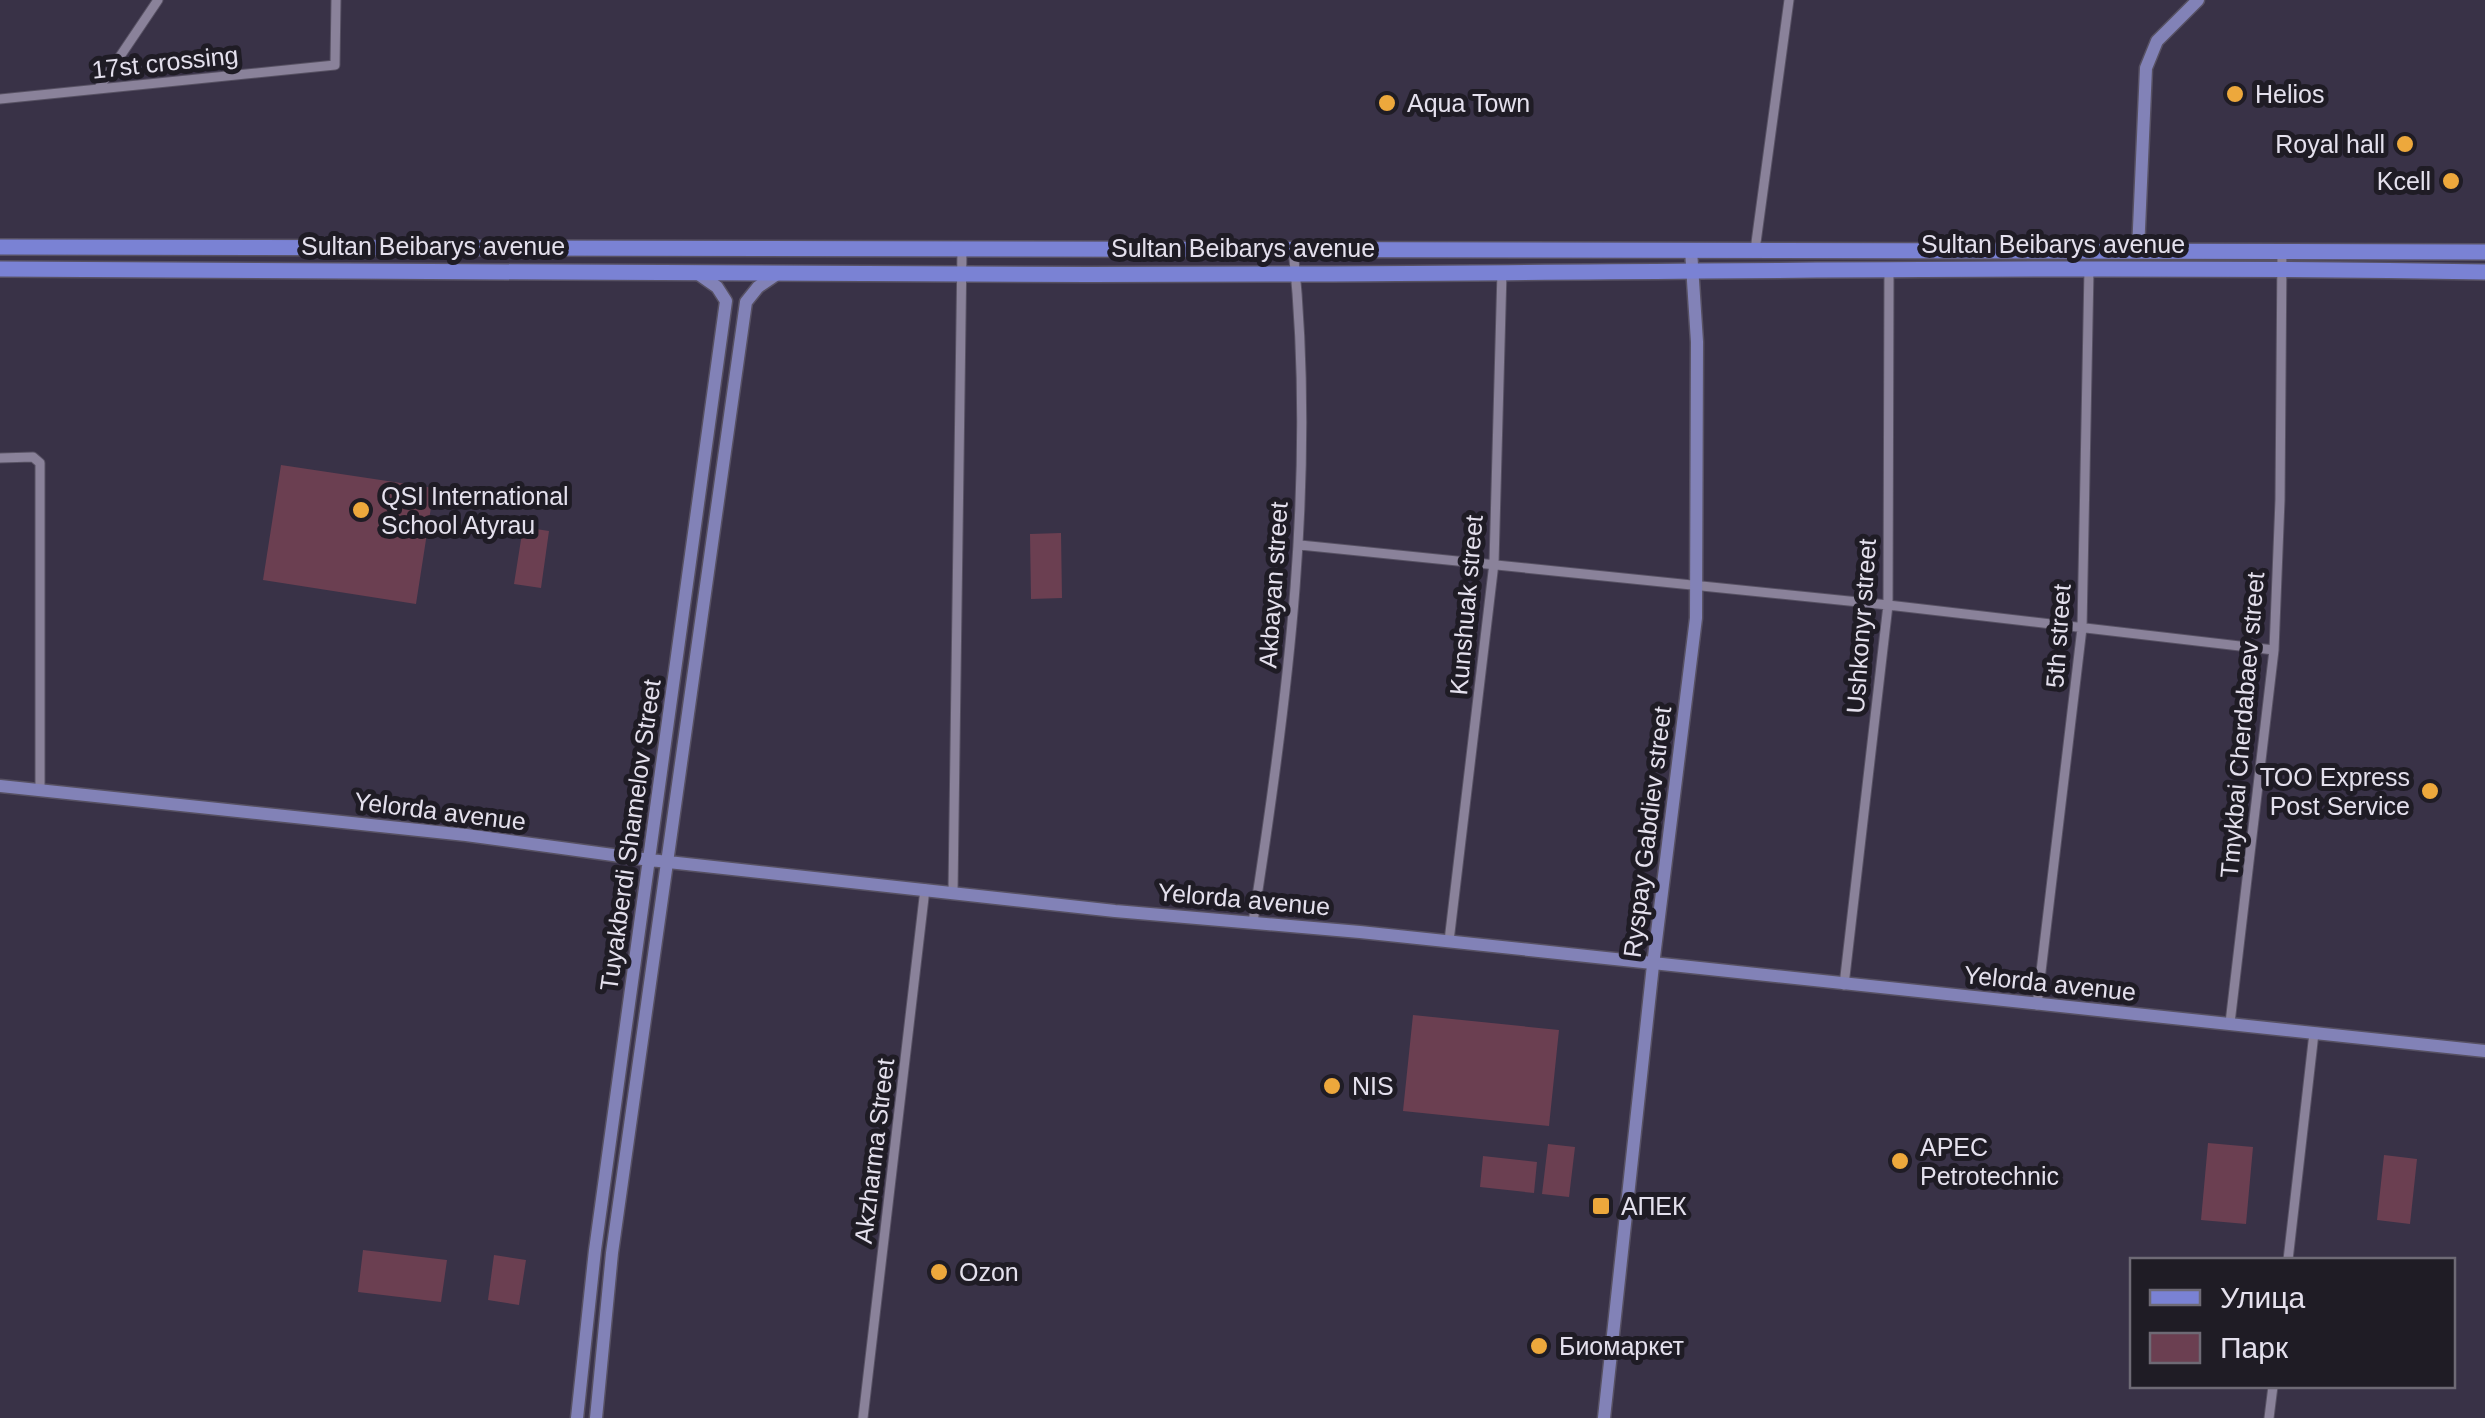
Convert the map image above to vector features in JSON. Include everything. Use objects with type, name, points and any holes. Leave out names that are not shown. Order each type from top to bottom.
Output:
[{"type":"main road","name":"Sultan Beibarys avenue","points":[[0,246],[2485,252]]},
{"type":"main road","name":"Sultan Beibarys avenue","points":[[0,269],[778,274],[1889,268],[2485,272]]},
{"type":"street","points":[[98,89],[158,0]]},
{"type":"street","name":"17st crossing","points":[[0,99],[335,65],[336,0]]},
{"type":"street","points":[[1755,250],[1789,0]]},
{"type":"street","points":[[2138,251],[2146,68],[2157,41],[2198,0]]},
{"type":"street","name":"Akbayan street","points":[[1253,922],[1290,658],[1300,545],[1300,354],[1293,249]]},
{"type":"street","points":[[954,891],[962,250]]},
{"type":"street","name":"Ryspay Gabdiev street","points":[[1604,1418],[1696,618],[1696,342],[1690,250]]},
{"type":"street","name":"Tmykbai Cherdabaev street","points":[[2230,1023],[2274,650],[2282,250]]},
{"type":"street","name":"Ushkonyr street","points":[[1844,985],[1888,605],[1889,268]]},
{"type":"street","name":"5th street","points":[[2037,1004],[2082,628],[2089,269]]},
{"type":"street","name":"Tuyakberdi Shamelov Street","points":[[577,1418],[595,1250],[726,301],[717,286],[695,272]]},
{"type":"street","name":"Kunshuak street","points":[[1449,942],[1494,563],[1502,272]]},
{"type":"street","name":"Tuyakberdi Shamelov Street","points":[[596,1418],[612,1253],[746,302],[778,274]]},
{"type":"street","points":[[0,458],[33,457],[40,464],[40,791]]},
{"type":"street","points":[[1300,545],[1888,605],[2274,650]]},
{"type":"street","name":"Yelorda avenue","points":[[0,786],[466,835],[650,860],[1115,911],[1449,942],[2485,1051]]},
{"type":"street","name":"Akzharma Street","points":[[863,1418],[925,889]]},
{"type":"street","points":[[2288,1258],[2314,1033]]},
{"type":"street","points":[[2269,1418],[2273,1388]]},
{"type":"green space","points":[[281,465],[434,488],[416,604],[263,580]]},
{"type":"green space","points":[[523,527],[549,531],[541,588],[514,584]]},
{"type":"green space","points":[[1061,533],[1062,598],[1031,599],[1030,534]]},
{"type":"green space","points":[[1413,1015],[1559,1030],[1549,1126],[1403,1111]]},
{"type":"green space","points":[[2208,1143],[2253,1147],[2246,1224],[2201,1220]]},
{"type":"green space","points":[[1548,1144],[1575,1147],[1569,1197],[1542,1194]]},
{"type":"green space","points":[[2384,1155],[2417,1159],[2410,1224],[2377,1220]]},
{"type":"green space","points":[[1483,1156],[1537,1162],[1534,1193],[1480,1187]]},
{"type":"green space","points":[[363,1250],[447,1260],[441,1302],[358,1292]]},
{"type":"green space","points":[[494,1255],[526,1260],[519,1305],[488,1300]]},
{"type":"place","name":"Helios","points":[[2235,94]]},
{"type":"place","name":"Aqua Town","points":[[1387,103]]},
{"type":"place","name":"Royal hall","points":[[2405,144]]},
{"type":"place","name":"Kcell","points":[[2451,181]]},
{"type":"place","name":"QSI International School Atyrau","points":[[361,510]]},
{"type":"place","name":"ТОО Express Post Service","points":[[2430,791]]},
{"type":"place","name":"NIS","points":[[1332,1086]]},
{"type":"place","name":"APEC Petrotechnic","points":[[1900,1161]]},
{"type":"place","name":"АПЕК","points":[[1601,1206]]},
{"type":"place","name":"Ozon","points":[[939,1272]]},
{"type":"place","name":"Биомаркет","points":[[1539,1346]]}]
